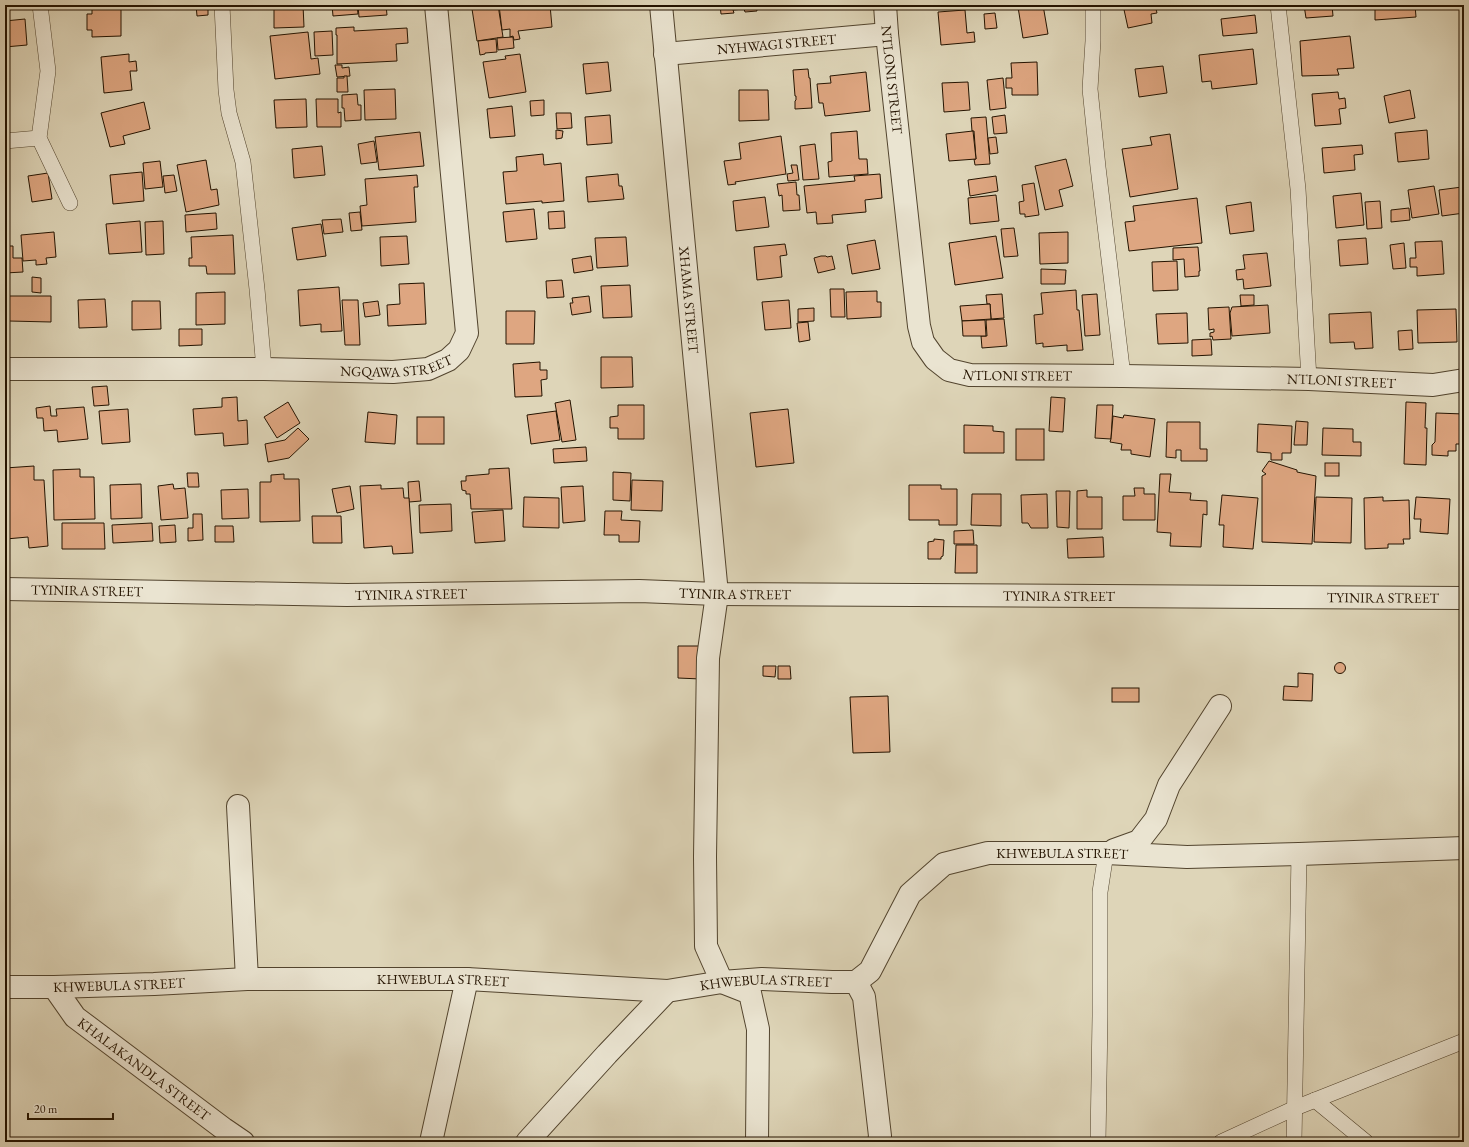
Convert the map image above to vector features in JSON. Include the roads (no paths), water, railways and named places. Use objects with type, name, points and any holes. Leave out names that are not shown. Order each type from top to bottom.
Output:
[{"type":"street","name":"NGQAWA STREET","points":[[5,369],[264,369],[393,372],[428,369],[448,360],[459,350],[467,333],[436,5]]},
{"type":"street","name":"XHAMA STREET","points":[[661,5],[717,594],[708,658],[705,857],[706,946],[722,982]]},
{"type":"street","name":"NTLONI STREET","points":[[885,5],[919,326],[923,342],[934,359],[949,370],[970,375],[1309,379],[1433,385],[1464,380]]},
{"type":"street","name":"NYHWAGI STREET","points":[[665,54],[887,34]]},
{"type":"street","name":"TYINIRA STREET","points":[[5,589],[347,595],[639,591],[717,594],[1464,598]]},
{"type":"street","points":[[1106,853],[1139,841],[1143,836],[1156,819],[1169,785],[1220,706]]},
{"type":"street","points":[[238,806],[247,979]]},
{"type":"street","name":"KHWEBULA STREET","points":[[5,987],[54,988],[247,979],[467,979],[667,991],[722,982],[762,979],[856,982],[870,970],[910,894],[944,864],[988,854],[1106,853],[1187,856],[1299,854],[1464,848]]},
{"type":"street","points":[[431,1142],[467,979]]},
{"type":"street","points":[[722,982],[750,993],[758,1029],[757,1142]]},
{"type":"street","points":[[856,982],[864,997],[880,1136],[879,1142]]},
{"type":"street","name":"KHALAKANDLA STREET","points":[[54,988],[75,1017],[243,1142]]},
{"type":"street","points":[[526,1142],[667,991]]},
{"type":"lane","points":[[40,5],[48,71],[39,138],[70,203]]},
{"type":"lane","points":[[222,5],[226,90],[229,113],[243,162],[258,289],[264,369]]},
{"type":"lane","points":[[1093,5],[1093,41],[1090,89],[1123,376]]},
{"type":"lane","points":[[1278,5],[1298,189],[1309,379]]},
{"type":"lane","points":[[5,141],[39,138]]},
{"type":"lane","points":[[1098,1142],[1100,892],[1106,853]]},
{"type":"lane","points":[[1294,1142],[1299,854]]},
{"type":"lane","points":[[1221,1142],[1295,1108],[1464,1041]]},
{"type":"lane","points":[[1315,1100],[1366,1142]]}]
